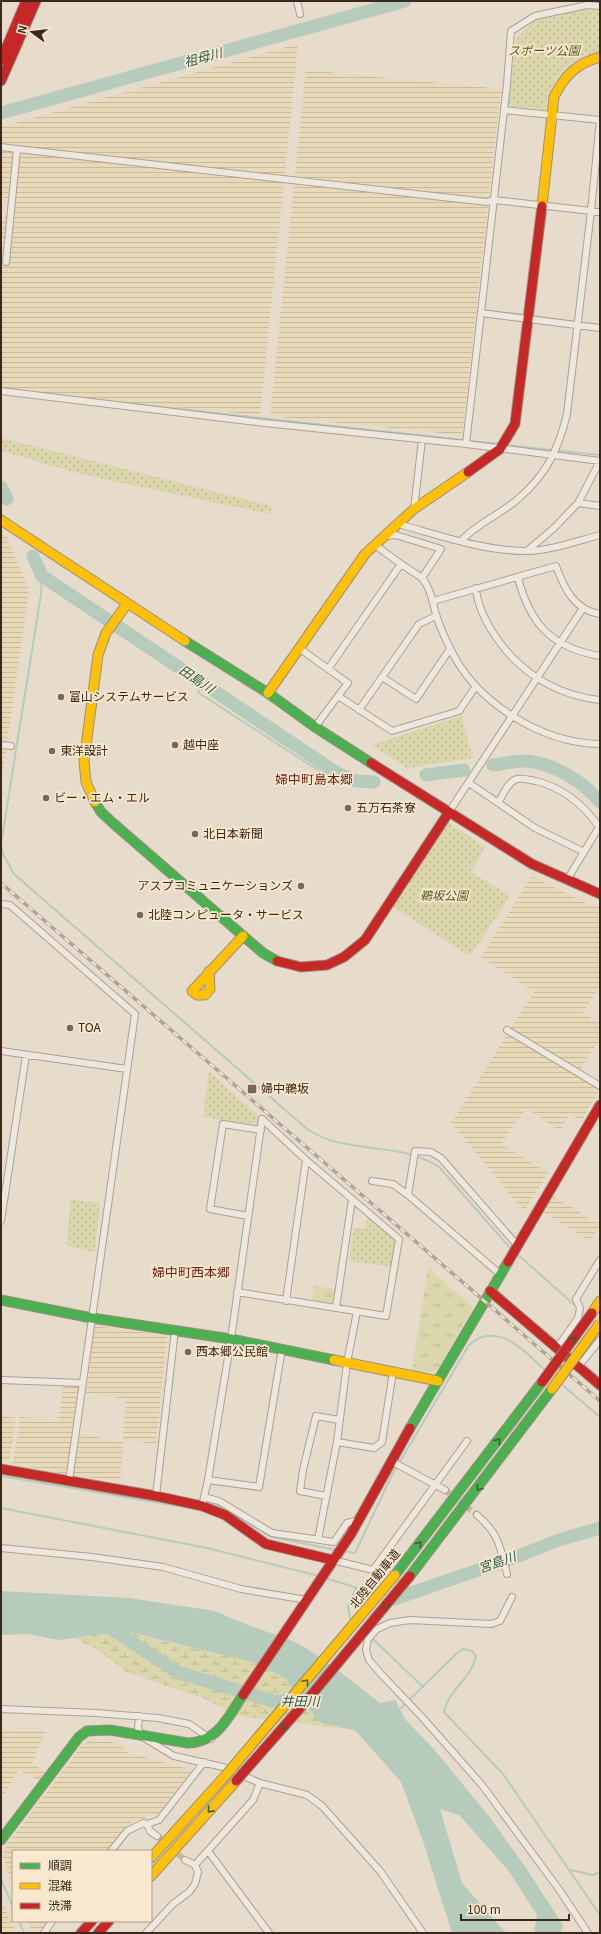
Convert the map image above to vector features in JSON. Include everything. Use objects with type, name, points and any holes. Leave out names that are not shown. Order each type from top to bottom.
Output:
[{"type":"main road","points":[[1,60],[26,1]]},
{"type":"main road","points":[[1,82],[36,1]]},
{"type":"main road","points":[[268,693],[365,554],[414,509],[488,459],[500,449],[514,424],[518,407],[529,319],[554,97],[565,76],[575,67],[589,59],[600,57]]},
{"type":"main road","points":[[1,520],[127,604],[268,693],[315,727],[532,864],[600,894]]},
{"type":"main road","points":[[127,604],[108,630],[101,643],[98,655],[84,761],[86,782],[91,796],[101,812],[114,824],[263,954],[281,963],[301,967],[327,965],[344,957],[365,940],[449,812]]},
{"type":"main road","points":[[209,972],[243,936]]},
{"type":"main road","points":[[1,1840],[78,1737],[87,1731],[98,1730],[188,1743],[199,1743],[211,1739],[219,1731],[359,1520],[391,1460],[600,1105]]},
{"type":"main road","points":[[490,1291],[600,1385]]},
{"type":"main road","points":[[1,1300],[92,1318],[231,1339],[438,1381]]},
{"type":"main road","name":"北陸自動車道","points":[[152,1857],[226,1775],[395,1575],[542,1382],[600,1302]]},
{"type":"main road","name":"北陸自動車道","points":[[152,1875],[308,1699],[410,1576],[507,1450],[600,1323]]},
{"type":"main road","points":[[1,1470],[156,1496],[203,1502],[225,1515],[266,1544],[333,1560]]},
{"type":"main road","points":[[81,1933],[91,1922]]},
{"type":"main road","points":[[98,1933],[108,1922]]},
{"type":"street","points":[[298,1],[300,14]]},
{"type":"street","points":[[466,444],[504,110],[511,31],[535,16],[587,5],[600,6]]},
{"type":"street","points":[[462,541],[469,533],[518,500],[541,475],[554,455],[560,441],[567,414],[591,211],[600,120],[504,110]]},
{"type":"street","points":[[1,147],[487,202],[494,200],[600,212]]},
{"type":"street","points":[[6,262],[17,149]]},
{"type":"street","points":[[481,313],[600,328]]},
{"type":"street","points":[[1,391],[265,423],[466,444],[600,461],[578,502],[554,528],[527,551]]},
{"type":"street","points":[[414,509],[422,440]]},
{"type":"street","points":[[578,502],[600,506]]},
{"type":"street","points":[[398,524],[445,537],[503,550],[527,551],[566,544],[600,535]]},
{"type":"street","points":[[385,536],[396,535],[441,550]]},
{"type":"street","points":[[422,578],[441,550],[445,537]]},
{"type":"street","points":[[375,545],[422,578],[429,586],[436,616],[450,649],[476,686],[512,715],[551,735],[573,741],[600,744]]},
{"type":"street","points":[[328,669],[401,564]]},
{"type":"street","points":[[433,600],[518,578],[556,566],[567,593],[583,608],[600,614]]},
{"type":"street","points":[[518,578],[524,601],[534,619],[546,632],[560,642],[585,654],[600,656]]},
{"type":"street","points":[[476,588],[481,609],[497,639],[509,655],[536,678],[555,689],[574,696],[600,700]]},
{"type":"street","points":[[449,812],[583,608]]},
{"type":"street","points":[[359,710],[419,624],[436,616]]},
{"type":"street","points":[[299,648],[348,683],[315,727]]},
{"type":"street","points":[[382,677],[416,699],[450,649]]},
{"type":"street","points":[[338,696],[392,731],[458,711],[476,686]]},
{"type":"street","points":[[1,745],[12,746]]},
{"type":"street","points":[[498,803],[510,784],[517,779],[528,780],[557,789],[572,798],[591,815],[599,827],[567,880]]},
{"type":"street","points":[[468,783],[535,828],[584,852]]},
{"type":"street","points":[[1,904],[10,905],[135,1014],[69,1481]]},
{"type":"street","points":[[507,1030],[600,1086]]},
{"type":"street","points":[[1,1051],[127,1069]]},
{"type":"street","points":[[1,1221],[26,1055]]},
{"type":"street","points":[[237,1292],[386,1316],[399,1239],[306,1160],[262,1119],[237,1292],[231,1339],[208,1480],[203,1502],[219,1501],[272,1533],[334,1542],[347,1523],[359,1520]]},
{"type":"street","points":[[248,1216],[210,1210],[223,1124],[261,1130]]},
{"type":"street","points":[[408,1195],[415,1151],[430,1152],[441,1158],[517,1245]]},
{"type":"street","points":[[286,1301],[306,1160]]},
{"type":"street","points":[[372,1181],[393,1184],[408,1195],[500,1274]]},
{"type":"street","points":[[336,1308],[352,1199]]},
{"type":"street","points":[[557,1348],[578,1318],[580,1308],[576,1298],[600,1260]]},
{"type":"street","points":[[318,1539],[337,1442],[347,1363],[357,1311]]},
{"type":"street","points":[[156,1496],[175,1330]]},
{"type":"street","points":[[578,1367],[600,1340]]},
{"type":"street","points":[[208,1480],[258,1487],[282,1349]]},
{"type":"street","points":[[337,1442],[374,1448],[382,1442],[393,1372]]},
{"type":"street","points":[[1,1380],[82,1383]]},
{"type":"street","points":[[326,1496],[300,1491],[303,1470],[316,1416],[339,1420]]},
{"type":"street","points":[[333,1560],[373,1570],[434,1485],[468,1441]]},
{"type":"street","points":[[391,1460],[445,1490]]},
{"type":"street","points":[[477,1515],[490,1526],[496,1534],[507,1574]]},
{"type":"street","points":[[1,1548],[92,1557],[163,1567],[241,1589],[305,1603]]},
{"type":"street","points":[[512,1597],[500,1621],[491,1624],[410,1620],[390,1623],[377,1629],[368,1639],[366,1650],[369,1660],[381,1674],[421,1716],[482,1785],[558,1888],[588,1933]]},
{"type":"street","points":[[1,1709],[139,1716],[189,1724],[211,1739]]},
{"type":"street","points":[[139,1716],[138,1728],[141,1736],[174,1756],[222,1767],[260,1783],[307,1795],[322,1806],[380,1871],[423,1933]]},
{"type":"street","points":[[112,1850],[128,1831],[143,1823],[147,1824],[159,1820],[204,1762]]},
{"type":"street","points":[[195,1865],[253,1800],[260,1783]]},
{"type":"street","points":[[147,1824],[150,1831],[157,1836]]},
{"type":"street","points":[[208,1851],[269,1933]]},
{"type":"street","points":[[146,1933],[174,1904],[189,1892],[195,1884],[198,1872],[195,1865],[185,1860]]},
{"type":"street","points":[[44,1933],[51,1922]]},
{"type":"shaded area","points":[[298,44],[260,415],[1,391],[1,223],[8,212],[10,202],[1,196],[1,127]]},
{"type":"shaded area","points":[[306,70],[501,89],[462,435],[270,416]]},
{"type":"shaded area","points":[[1,532],[6,535],[29,591],[1,784]]},
{"type":"shaded area","points":[[532,876],[581,901],[600,907],[600,985],[583,1013],[600,1024],[600,1046],[596,1044],[579,1072],[600,1086],[600,1089],[581,1121],[569,1114],[560,1131],[526,1108],[501,1144],[548,1173],[524,1211],[451,1123],[534,992],[481,957]]},
{"type":"shaded area","points":[[553,1196],[600,1225],[590,1241],[543,1212]]},
{"type":"shaded area","points":[[95,1326],[167,1335],[156,1444],[123,1440],[126,1399],[86,1393]]},
{"type":"shaded area","points":[[63,1385],[80,1386],[68,1470],[65,1474],[13,1464],[20,1417],[59,1420]]},
{"type":"shaded area","points":[[1,1416],[16,1418],[9,1462],[1,1461]]},
{"type":"shaded area","points":[[80,1434],[123,1442],[120,1482],[73,1475]]},
{"type":"shaded area","points":[[1,1591],[129,1598],[215,1611],[245,1624],[291,1640],[309,1650],[380,1703],[395,1700],[405,1719],[432,1747],[488,1815],[524,1865],[563,1925],[561,1933],[534,1933],[537,1915],[508,1870],[459,1815],[440,1809],[462,1883],[506,1933],[452,1933],[422,1838],[401,1782],[355,1730],[319,1722],[285,1678],[252,1662],[125,1631],[59,1640],[28,1634],[1,1635]]},
{"type":"shaded area","points":[[1,1730],[45,1732],[32,1763],[45,1773],[40,1781],[19,1770],[1,1799]]},
{"type":"shaded area","points":[[93,1739],[121,1744],[126,1752],[192,1770],[158,1814],[133,1821],[108,1850],[12,1850],[12,1881],[3,1857],[7,1845],[83,1744]]},
{"type":"shaded area","points":[[1,1899],[16,1933],[1,1933]]},
{"type":"shaded area","points":[[28,1922],[48,1922],[39,1933],[32,1933]]},
{"type":"green space","name":"スポーツ公園","points":[[581,10],[600,10],[600,53],[578,60],[562,71],[552,88],[545,110],[508,106],[516,39],[538,18]]},
{"type":"green space","points":[[1,438],[272,506],[270,514],[84,475],[1,451]]},
{"type":"green space","points":[[461,716],[473,758],[407,768],[372,745]]},
{"type":"green space","name":"鵜坂公園","points":[[448,822],[485,847],[471,872],[510,896],[470,956],[393,907]]},
{"type":"green space","points":[[209,1072],[260,1117],[258,1125],[203,1117]]},
{"type":"green space","points":[[71,1200],[100,1203],[95,1252],[66,1245]]},
{"type":"green space","points":[[367,1215],[393,1238],[395,1244],[392,1267],[349,1261],[354,1228],[365,1229]]},
{"type":"green space","points":[[428,1268],[473,1307],[438,1369],[428,1373],[412,1370]]},
{"type":"green space","points":[[314,1286],[336,1289],[335,1301],[330,1305],[312,1302]]},
{"type":"green space","points":[[125,1631],[252,1662],[285,1678],[355,1730],[238,1716],[208,1700],[127,1672],[97,1649],[73,1638]]},
{"type":"waterway","name":"祖母川","points":[[1,113],[405,1]]},
{"type":"waterway","points":[[88,399],[499,444]]},
{"type":"waterway","points":[[506,445],[600,455]]},
{"type":"waterway","name":"田島川","points":[[1,487],[7,499]]},
{"type":"waterway","name":"田島川","points":[[33,556],[42,576],[337,773],[356,781],[374,782]]},
{"type":"waterway","points":[[42,576],[41,594],[1,844],[3,854],[14,874],[307,1129],[322,1137],[339,1143],[407,1153],[439,1167],[512,1250]]},
{"type":"waterway","points":[[201,682],[198,687],[199,693],[330,778],[337,773]]},
{"type":"waterway","name":"田島川","points":[[493,765],[527,761],[547,766],[577,781],[600,802]]},
{"type":"waterway","name":"田島川","points":[[426,775],[464,770]]},
{"type":"waterway","points":[[517,1254],[578,1308]]},
{"type":"waterway","points":[[343,1551],[355,1553],[392,1475],[469,1345],[482,1337],[501,1337],[525,1352],[546,1371]]},
{"type":"waterway","points":[[560,1383],[600,1417]]},
{"type":"waterway","points":[[1,1476],[196,1509]]},
{"type":"waterway","points":[[206,1504],[209,1502],[221,1507],[271,1537],[336,1550]]},
{"type":"waterway","points":[[1,1508],[207,1548],[319,1576]]},
{"type":"waterway","name":"宮島川","points":[[394,1599],[513,1558],[559,1540],[600,1528]]},
{"type":"waterway","points":[[325,1578],[374,1593]]},
{"type":"waterway","points":[[352,1621],[350,1619],[348,1606],[356,1588]]},
{"type":"waterway","name":"井田川","points":[[103,1623],[177,1672],[273,1701],[317,1701]]},
{"type":"waterway","points":[[372,1638],[423,1687]]},
{"type":"waterway","points":[[400,1709],[457,1653],[463,1649],[472,1651],[476,1656],[474,1664],[450,1697],[444,1712],[503,1774],[600,1915]]},
{"type":"waterway","points":[[571,1870],[593,1875],[600,1872]]},
{"type":"waterway","points":[[1,1879],[12,1905]]},
{"type":"waterway","points":[[19,1922],[24,1933]]},
{"type":"tunnel","points":[[445,1490],[477,1515]]},
{"type":"tunnel","points":[[157,1836],[185,1860]]},
{"type":"railway","points":[[1,883],[600,1401]]},
{"type":"traffic: fast","points":[[185,641],[268,693],[315,727],[371,763]]},
{"type":"traffic: fast","points":[[95,802],[101,812],[114,824],[263,953],[277,961]]},
{"type":"traffic: fast","points":[[410,1428],[508,1262]]},
{"type":"traffic: fast","points":[[1,1300],[92,1318],[231,1339],[334,1360]]},
{"type":"traffic: fast","points":[[395,1575],[542,1382]]},
{"type":"traffic: fast","points":[[410,1576],[552,1389]]},
{"type":"traffic: fast","points":[[1,1840],[79,1737],[87,1731],[110,1730],[188,1743],[198,1742],[215,1733],[221,1727],[243,1695]]},
{"type":"traffic: slow","points":[[542,206],[554,97],[562,83],[572,71],[585,63],[600,57]]},
{"type":"traffic: slow","points":[[268,693],[365,554],[414,509],[468,472]]},
{"type":"traffic: slow","points":[[1,520],[185,641]]},
{"type":"traffic: slow","points":[[95,802],[86,782],[84,761],[98,655],[106,633],[127,604]]},
{"type":"traffic: slow","points":[[209,971],[210,989],[205,995],[197,995],[192,991],[243,936]]},
{"type":"traffic: slow","points":[[592,1313],[600,1301]]},
{"type":"traffic: slow","points":[[552,1389],[600,1323]]},
{"type":"traffic: slow","points":[[334,1360],[438,1381]]},
{"type":"traffic: slow","points":[[226,1775],[395,1575]]},
{"type":"traffic: slow","points":[[152,1857],[226,1775]]},
{"type":"traffic: slow","points":[[152,1875],[236,1781]]},
{"type":"traffic: jam","points":[[1,60],[26,1]]},
{"type":"traffic: jam","points":[[1,81],[36,1]]},
{"type":"traffic: jam","points":[[468,472],[500,449],[515,424],[542,206]]},
{"type":"traffic: jam","points":[[371,763],[532,864],[600,894]]},
{"type":"traffic: jam","points":[[277,961],[301,967],[327,965],[344,957],[365,940],[449,812]]},
{"type":"traffic: jam","points":[[508,1262],[600,1105]]},
{"type":"traffic: jam","points":[[490,1291],[600,1385]]},
{"type":"traffic: jam","points":[[542,1382],[592,1313]]},
{"type":"traffic: jam","points":[[243,1695],[351,1534],[410,1428]]},
{"type":"traffic: jam","points":[[1,1469],[156,1496],[202,1506],[225,1515],[266,1544],[333,1560]]},
{"type":"traffic: jam","points":[[236,1781],[308,1699],[410,1576]]},
{"type":"traffic: jam","points":[[81,1933],[91,1922]]},
{"type":"traffic: jam","points":[[98,1933],[108,1922]]},
{"type":"place","name":"富山システムサービス","points":[[61,697]]},
{"type":"place","name":"越中座","points":[[175,745]]},
{"type":"place","name":"東洋設計","points":[[52,751]]},
{"type":"place","name":"ビー・エム・エル","points":[[46,798]]},
{"type":"place","name":"五万石茶寮","points":[[348,808]]},
{"type":"place","name":"北日本新聞","points":[[195,834]]},
{"type":"place","name":"アスプコミュニケーションズ","points":[[301,886]]},
{"type":"place","name":"北陸コンピュータ・サービス","points":[[140,915]]},
{"type":"place","name":"TOA","points":[[70,1028]]},
{"type":"place","name":"婦中鵜坂","points":[[252,1089]]},
{"type":"place","name":"西本郷公民館","points":[[188,1352]]},
{"type":"district","name":"婦中町島本郷","points":[[314,779]]},
{"type":"district","name":"婦中町西本郷","points":[[191,1272]]}]
